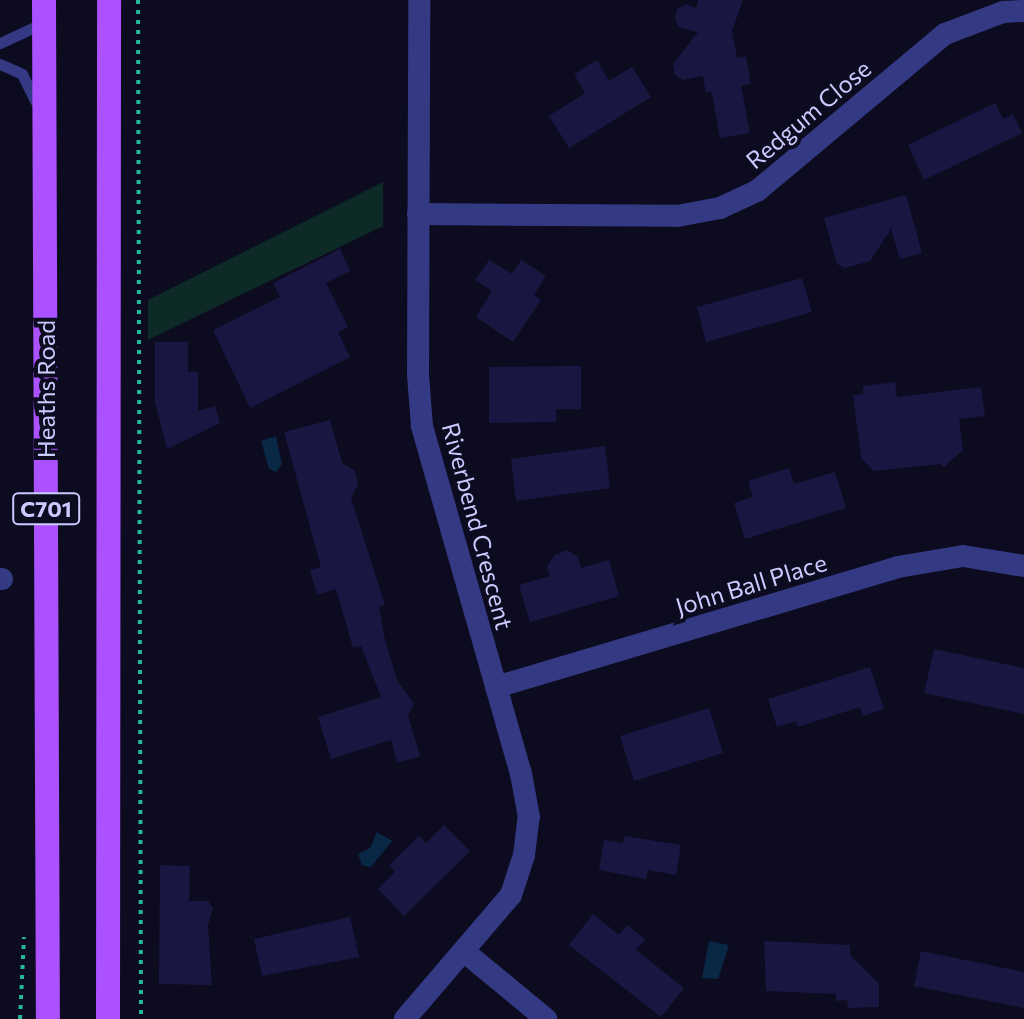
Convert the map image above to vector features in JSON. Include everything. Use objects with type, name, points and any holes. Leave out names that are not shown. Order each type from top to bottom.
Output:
[{"type":"main road","name":"C701","points":[[108,1019],[109,0]]},
{"type":"main road","name":"Heaths Road","points":[[44,11],[48,1019]]},
{"type":"street","name":"Riverbend Crescent","points":[[405,1019],[466,953],[511,895],[528,835],[524,788],[422,426],[418,214],[419,0]]},
{"type":"street","name":"Redgum Close","points":[[418,214],[677,216],[720,208],[757,191],[945,34],[975,20],[1024,11]]},
{"type":"street","name":"John Ball Place","points":[[496,687],[898,567],[963,556],[1024,566]]},
{"type":"street","points":[[466,953],[546,1019]]},
{"type":"lane","points":[[0,43],[44,11]]},
{"type":"lane","points":[[0,64],[22,74],[36,105],[36,221],[45,265]]},
{"type":"path","points":[[138,0],[141,1019]]},
{"type":"green space","points":[[383,182],[383,226],[148,340],[148,300]]},
{"type":"water","points":[[276,436],[282,464],[276,472],[269,469],[261,441]]},
{"type":"water","points":[[377,832],[392,841],[371,867],[362,865],[358,854],[370,848]]},
{"type":"water","points":[[709,941],[729,945],[718,979],[702,978]]},
{"type":"building","points":[[698,0],[743,0],[732,31],[737,58],[746,56],[751,84],[741,86],[750,133],[720,138],[712,92],[706,93],[703,76],[683,80],[675,75],[673,64],[698,32],[678,27],[675,18],[677,9],[686,4],[696,8]]},
{"type":"building","points":[[597,60],[609,81],[632,67],[651,97],[569,148],[549,116],[585,93],[574,74]]},
{"type":"building","points":[[995,103],[1003,119],[1013,114],[1022,133],[924,180],[908,145]]},
{"type":"building","points":[[906,195],[922,253],[900,259],[891,229],[870,261],[845,268],[837,264],[824,218]]},
{"type":"building","points":[[340,249],[350,271],[326,283],[348,327],[338,332],[350,357],[250,408],[213,330],[280,297],[273,283]]},
{"type":"building","points":[[489,260],[512,274],[521,260],[546,276],[534,295],[541,300],[513,342],[476,317],[492,291],[475,280]]},
{"type":"building","points":[[802,278],[812,312],[706,342],[697,307]]},
{"type":"building","points":[[155,342],[188,342],[188,372],[198,372],[198,411],[215,406],[220,423],[167,449],[155,402]]},
{"type":"building","points":[[581,366],[581,409],[556,409],[556,422],[489,423],[489,367]]},
{"type":"building","points":[[895,382],[897,397],[981,387],[985,416],[959,419],[963,450],[944,467],[940,464],[874,471],[861,458],[853,395],[863,394],[863,386]]},
{"type":"building","points":[[330,420],[342,463],[355,471],[358,484],[351,498],[385,605],[379,607],[384,636],[397,680],[414,704],[408,715],[420,756],[397,763],[391,740],[331,759],[318,717],[381,697],[361,646],[353,648],[336,589],[317,595],[310,570],[321,567],[284,432]]},
{"type":"building","points":[[605,446],[610,488],[516,501],[511,459]]},
{"type":"building","points":[[789,468],[794,484],[835,472],[846,508],[745,539],[734,503],[753,497],[748,481]]},
{"type":"building","points":[[567,550],[578,557],[581,568],[609,560],[619,596],[530,622],[519,585],[550,576],[547,566],[555,555]]},
{"type":"building","points":[[934,649],[1024,668],[1024,714],[924,693]]},
{"type":"building","points":[[870,667],[884,709],[863,716],[860,707],[798,727],[796,721],[777,727],[768,699]]},
{"type":"building","points":[[709,708],[723,753],[634,781],[620,736]]},
{"type":"building","points":[[444,825],[470,851],[404,916],[378,889],[395,872],[389,865],[419,836],[426,843]]},
{"type":"building","points":[[624,836],[681,845],[676,875],[648,870],[646,879],[599,870],[604,840],[623,843]]},
{"type":"building","points":[[160,865],[190,866],[189,901],[208,901],[213,908],[208,925],[212,985],[159,984]]},
{"type":"building","points":[[593,914],[619,935],[627,925],[645,939],[636,950],[684,988],[661,1017],[569,945]]},
{"type":"building","points":[[350,917],[359,957],[262,976],[254,939]]},
{"type":"building","points":[[764,941],[850,945],[850,955],[879,984],[879,1007],[848,1008],[847,1000],[836,1001],[836,994],[766,991]]},
{"type":"building","points":[[921,951],[1024,972],[1024,1008],[914,986]]}]
